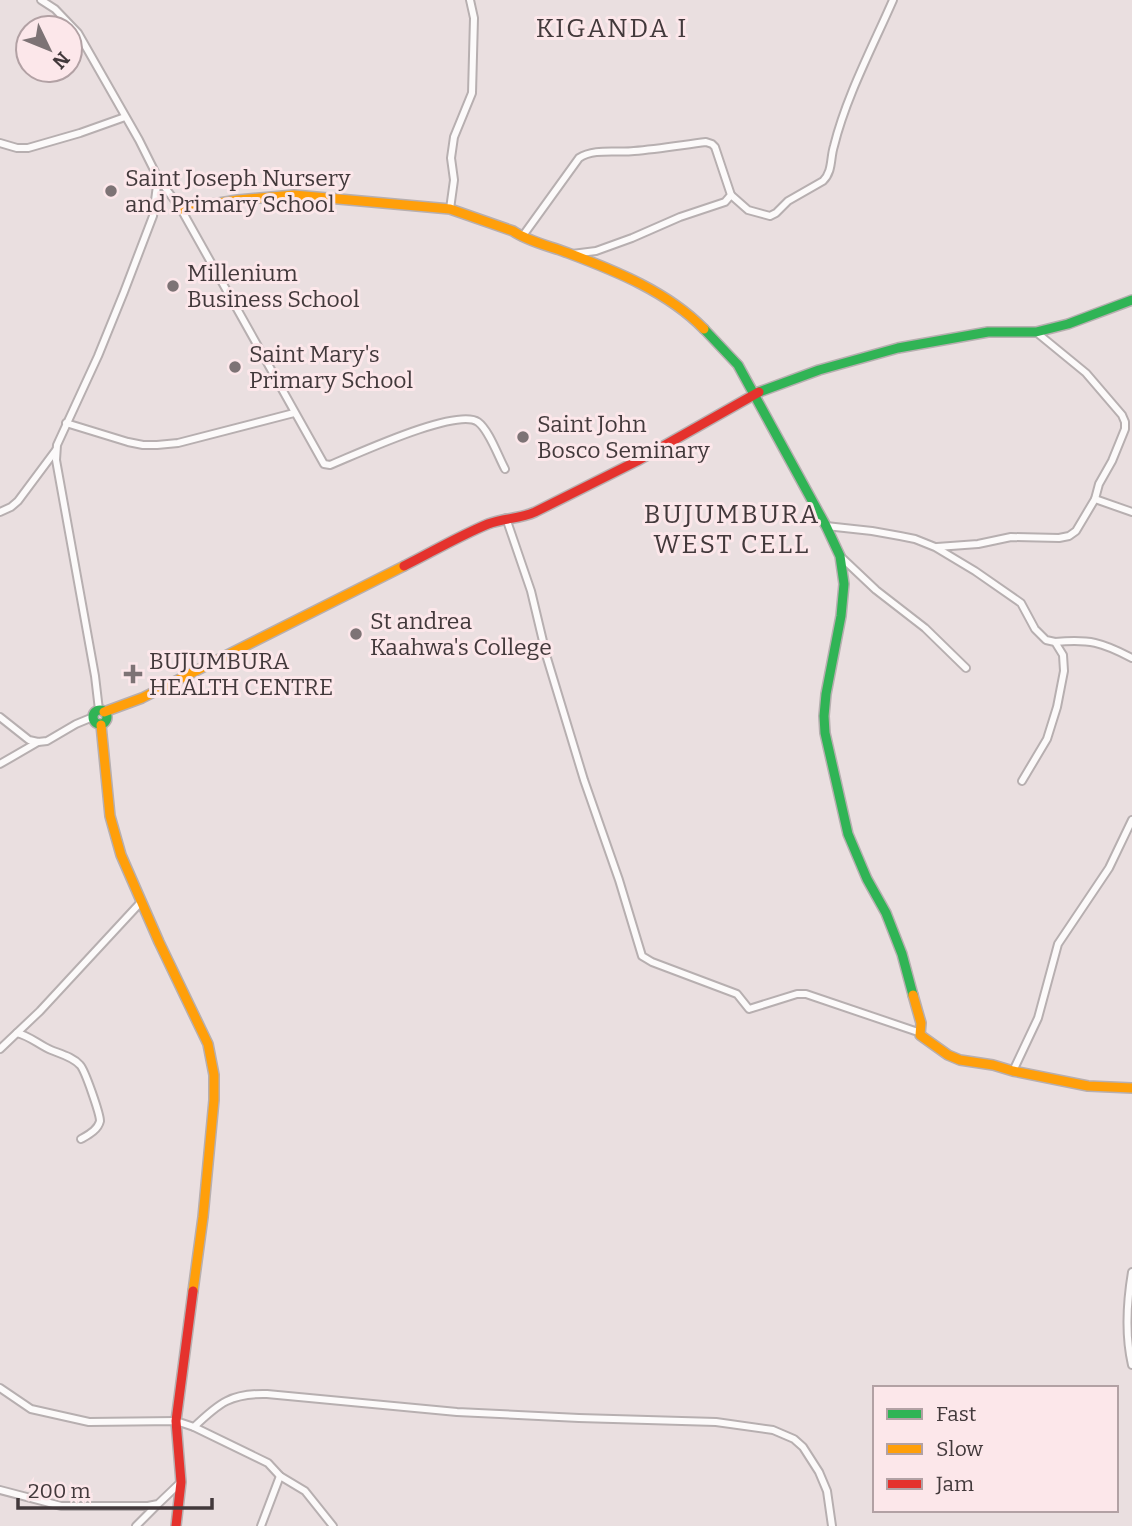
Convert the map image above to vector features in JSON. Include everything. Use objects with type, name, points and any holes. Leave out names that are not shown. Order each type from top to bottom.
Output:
[{"type":"street","points":[[41,0],[55,9],[78,33],[158,178],[181,209],[321,461],[326,465],[424,427],[470,418],[485,429],[505,469]]},
{"type":"street","points":[[450,209],[454,180],[451,159],[454,136],[472,93],[474,18],[470,0]]},
{"type":"street","points":[[522,237],[579,158],[592,153],[632,152],[706,142],[715,147],[730,195],[748,210],[770,216],[776,213],[789,201],[823,181],[830,172],[833,147],[846,107],[893,0]]},
{"type":"street","points":[[0,143],[21,149],[28,148],[125,117]]},
{"type":"street","points":[[0,512],[18,501],[56,450],[98,356],[153,216],[158,178]]},
{"type":"street","points":[[181,209],[219,202],[294,195],[450,209],[513,231],[522,237],[629,279],[673,303],[693,318],[738,365],[840,556],[844,584],[841,616],[826,694],[825,733],[848,834],[867,879],[886,913],[902,954],[921,1023],[920,1035]]},
{"type":"street","points":[[570,254],[596,251],[620,243],[680,217],[725,202],[730,195]]},
{"type":"street","points":[[0,764],[38,742],[99,713],[142,698],[488,524],[506,518],[524,517],[535,512],[649,455],[754,394],[819,370],[898,348],[988,332],[1036,332],[1068,324],[1132,300]]},
{"type":"street","points":[[935,547],[978,544],[1011,537],[1069,536],[1076,531],[1095,499],[1099,484],[1125,429],[1125,422],[1086,373],[1036,332]]},
{"type":"street","points":[[66,423],[128,442],[157,445],[178,443],[294,413]]},
{"type":"street","points":[[56,450],[99,713],[107,719],[101,725],[110,817],[121,855],[141,902],[208,1044],[214,1076],[203,1217],[176,1421],[181,1482],[176,1526]]},
{"type":"street","points":[[1095,499],[1132,512]]},
{"type":"street","points":[[506,518],[531,591],[547,658],[584,780],[642,956],[737,994],[749,1009],[797,994],[806,994],[918,1032],[948,1055],[960,1060],[1088,1086],[1132,1088]]},
{"type":"street","points":[[826,526],[900,536],[935,547],[1021,603],[1035,629],[1046,640],[1093,641],[1132,658]]},
{"type":"street","points":[[840,556],[876,590],[925,628],[966,668]]},
{"type":"street","points":[[1023,781],[1047,738],[1057,707],[1065,671],[1063,655],[1055,642]]},
{"type":"street","points":[[0,717],[29,740],[38,742]]},
{"type":"street","points":[[1013,1071],[1038,1018],[1058,944],[1109,867],[1132,820]]},
{"type":"street","points":[[0,1049],[40,1011],[141,902]]},
{"type":"street","points":[[17,1033],[68,1056],[85,1072],[100,1119],[97,1128],[81,1139]]},
{"type":"street","points":[[1132,1272],[1127,1301],[1129,1354],[1132,1365]]},
{"type":"street","points":[[0,1388],[31,1409],[89,1422],[176,1421],[194,1427],[268,1464],[280,1476],[304,1491],[333,1526]]},
{"type":"street","points":[[194,1427],[216,1406],[247,1394],[257,1394],[457,1412],[716,1422],[773,1430],[794,1439],[803,1447],[819,1472],[827,1491],[832,1526]]},
{"type":"street","points":[[261,1526],[280,1476]]},
{"type":"street","points":[[136,1526],[181,1482]]},
{"type":"street","points":[[0,1490],[61,1506],[158,1504]]},
{"type":"traffic: fast","points":[[759,392],[819,370],[898,348],[988,332],[1036,332],[1068,324],[1132,300]]},
{"type":"traffic: fast","points":[[704,329],[738,365],[840,556],[844,584],[841,616],[826,694],[825,733],[848,834],[867,879],[886,913],[902,954],[913,995]]},
{"type":"traffic: fast","points":[[97,710],[103,710],[107,717],[103,724],[97,724],[93,720],[93,714],[97,710]]},
{"type":"traffic: slow","points":[[181,209],[294,195],[450,209],[623,275],[658,293],[704,329]]},
{"type":"traffic: slow","points":[[104,712],[142,698],[404,566]]},
{"type":"traffic: slow","points":[[101,725],[110,816],[121,855],[208,1044],[214,1075],[203,1217],[193,1291]]},
{"type":"traffic: slow","points":[[913,995],[921,1023],[920,1035],[948,1055],[960,1060],[1088,1086],[1132,1088]]},
{"type":"traffic: jam","points":[[404,566],[488,524],[535,512],[637,461],[759,392]]},
{"type":"traffic: jam","points":[[176,1526],[181,1482],[176,1421],[193,1291]]},
{"type":"place","name":"Saint Joseph Nursery and Primary School","points":[[111,191]]},
{"type":"place","name":"Millenium Business School","points":[[173,286]]},
{"type":"place","name":"Saint Mary's Primary School","points":[[235,367]]},
{"type":"place","name":"Saint John Bosco Seminary","points":[[523,437]]},
{"type":"place","name":"St andrea Kaahwa's College","points":[[356,634]]},
{"type":"place","name":"BUJUMBURA HEALTH CENTRE","points":[[133,674]]},
{"type":"district","name":"KIGANDA I","points":[[612,28]]},
{"type":"district","name":"BUJUMBURA WEST CELL","points":[[732,529]]}]
